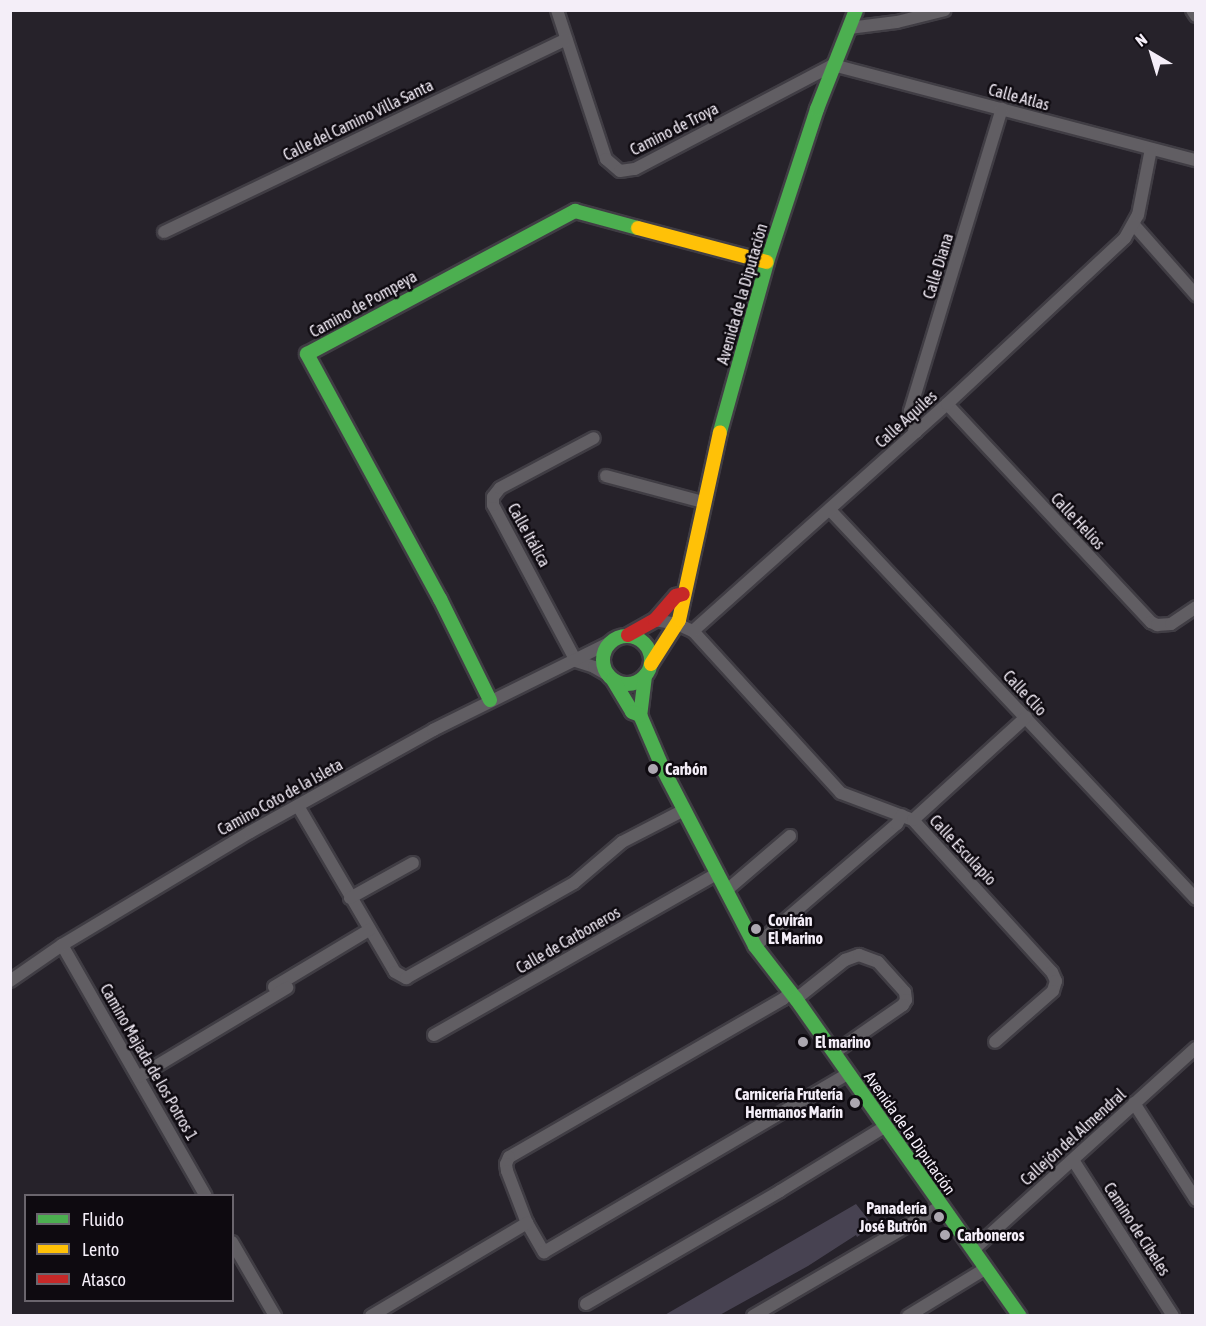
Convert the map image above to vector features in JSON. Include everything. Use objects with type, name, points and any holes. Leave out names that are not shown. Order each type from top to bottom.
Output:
[{"type":"street","name":"Camino de Troya","points":[[557,10],[606,159],[620,171],[635,169],[833,65]]},
{"type":"street","name":"Avenida de la Diputación","points":[[856,10],[833,65],[767,262],[703,502],[683,594],[685,600],[677,624],[648,670],[640,715],[684,810],[755,946],[794,995],[1020,1316]]},
{"type":"street","points":[[849,28],[897,22],[945,10]]},
{"type":"street","points":[[1192,10],[1196,16]]},
{"type":"street","name":"Calle del Camino Villa Santa","points":[[164,232],[566,39]]},
{"type":"street","name":"Calle Atlas","points":[[833,65],[1196,160]]},
{"type":"street","name":"Calle Diana","points":[[916,432],[910,422],[910,411],[1002,109]]},
{"type":"street","points":[[1151,149],[1134,225],[1196,295]]},
{"type":"street","name":"Camino de Pompeya","points":[[490,700],[440,599],[307,354],[575,211],[767,262]]},
{"type":"street","name":"Calle Aquiles","points":[[693,631],[947,404],[1125,238],[1134,225]]},
{"type":"street","name":"Calle Helios","points":[[947,404],[1151,622],[1157,625],[1171,624],[1196,607]]},
{"type":"street","name":"Calle Itálica","points":[[576,662],[493,505],[493,497],[500,488],[594,438]]},
{"type":"street","points":[[606,476],[703,502]]},
{"type":"street","name":"Calle Clio","points":[[830,510],[1196,899]]},
{"type":"street","points":[[611,677],[603,662],[609,643],[642,630],[655,620],[676,596],[683,594]]},
{"type":"street","name":"Calle Esculapio","points":[[655,620],[677,624],[693,631],[841,793],[907,818],[1055,976],[1053,991],[995,1042]]},
{"type":"street","points":[[576,662],[594,667],[611,677],[633,683],[648,670],[646,644],[628,635]]},
{"type":"street","name":"Camino Coto de la Isleta","points":[[10,981],[62,945],[250,832],[490,700],[576,662],[609,643]]},
{"type":"street","name":"Avenida de la Diputación","points":[[611,677],[632,712],[640,715]]},
{"type":"street","points":[[755,946],[1026,717]]},
{"type":"street","points":[[298,806],[369,930],[395,972],[402,977],[411,977],[574,883],[595,862],[622,842],[684,810]]},
{"type":"street","points":[[727,890],[790,836]]},
{"type":"street","points":[[350,898],[413,863]]},
{"type":"street","name":"Calle de Carboneros","points":[[434,1035],[718,873]]},
{"type":"street","points":[[224,1017],[369,930]]},
{"type":"street","name":"Camino Majada de los Potros 1","points":[[62,945],[205,1194]]},
{"type":"street","points":[[834,1053],[903,1005],[906,1000],[905,992],[878,962],[859,955],[845,960],[794,995],[512,1155],[506,1164],[507,1171],[524,1225],[544,1252],[848,1074]]},
{"type":"street","points":[[138,1077],[287,988]]},
{"type":"street","name":"Callejón del Almendral","points":[[973,1250],[1196,1048]]},
{"type":"street","points":[[1134,1103],[1196,1200]]},
{"type":"street","points":[[586,1304],[780,1191],[886,1126]]},
{"type":"street","name":"Camino de Cibeles","points":[[1073,1160],[1173,1316]]},
{"type":"street","points":[[753,1316],[941,1206]]},
{"type":"street","points":[[371,1316],[524,1225]]},
{"type":"street","points":[[234,1245],[275,1316]]},
{"type":"street","points":[[908,1316],[985,1269]]},
{"type":"building","points":[[856,1204],[871,1223],[864,1227],[866,1231],[808,1266],[718,1316],[663,1316]]},
{"type":"traffic: fast","points":[[720,432],[767,262],[817,109],[856,10]]},
{"type":"traffic: fast","points":[[490,700],[440,599],[307,354],[575,211],[638,228]]},
{"type":"traffic: fast","points":[[622,636],[632,636],[644,643],[651,655],[651,660],[651,665],[644,677],[632,684],[622,684],[607,673],[603,665],[603,655],[614,640],[622,636]]},
{"type":"traffic: fast","points":[[645,676],[640,715],[664,771],[755,946],[796,999],[1020,1316]]},
{"type":"traffic: fast","points":[[613,680],[632,712],[640,715]]},
{"type":"traffic: slow","points":[[638,228],[767,262]]},
{"type":"traffic: slow","points":[[651,664],[679,620],[720,432]]},
{"type":"traffic: jam","points":[[628,635],[655,620],[676,596],[683,594]]},
{"type":"place","name":"Carbón","points":[[653,769]]},
{"type":"place","name":"Covirán El Marino","points":[[756,929]]},
{"type":"place","name":"El marino","points":[[803,1042]]},
{"type":"place","name":"Carnicería Frutería Hermanos Marín","points":[[855,1103]]},
{"type":"place","name":"Panadería José Butrón","points":[[939,1217]]},
{"type":"place","name":"Carboneros","points":[[945,1235]]}]
